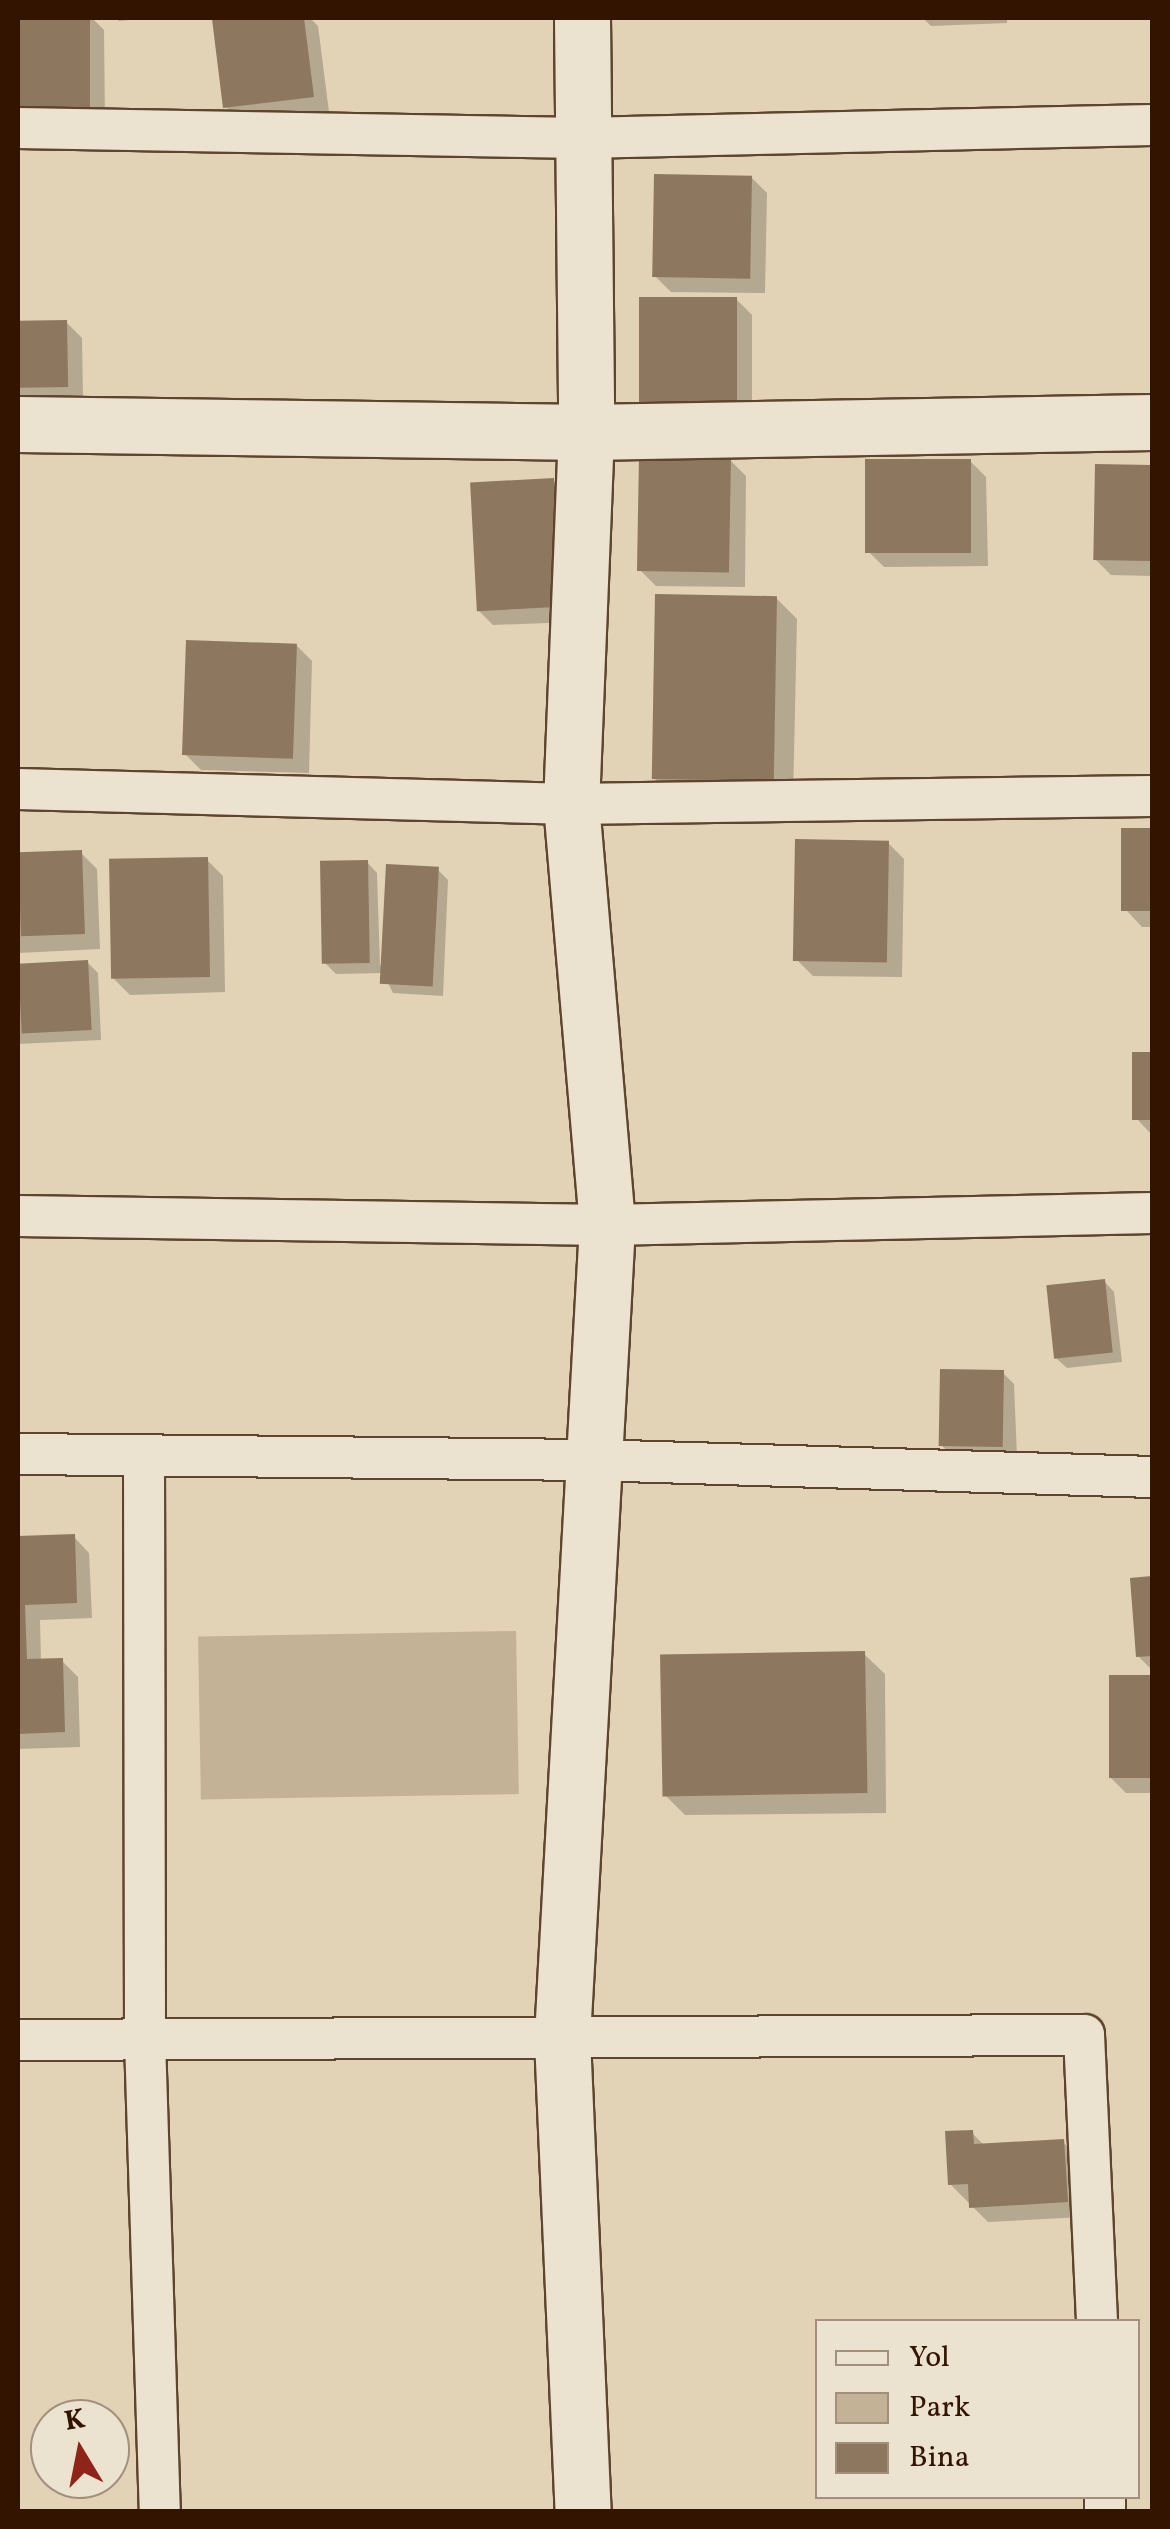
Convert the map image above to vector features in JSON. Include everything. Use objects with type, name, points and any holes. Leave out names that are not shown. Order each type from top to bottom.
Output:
[{"type":"street","points":[[582,18],[586,432],[571,804],[607,1226],[590,1460],[562,2038],[583,2512]]},
{"type":"street","points":[[18,128],[582,138],[1152,125]]},
{"type":"street","points":[[18,424],[586,432],[1152,422]]},
{"type":"street","points":[[18,789],[571,804],[1152,796]]},
{"type":"street","points":[[18,1216],[607,1226],[1152,1213]]},
{"type":"street","points":[[18,1454],[590,1460],[1152,1477]]},
{"type":"street","points":[[144,1456],[145,2040],[160,2512]]},
{"type":"street","points":[[18,2040],[1084,2035],[1097,2319]]},
{"type":"green space","points":[[516,1631],[519,1794],[201,1800],[198,1637]]},
{"type":"building","points":[[18,18],[90,18],[90,111],[18,111]]},
{"type":"building","points":[[304,18],[314,97],[223,108],[212,19]]},
{"type":"building","points":[[654,174],[752,176],[750,279],[652,277]]},
{"type":"building","points":[[639,297],[737,297],[737,404],[639,404]]},
{"type":"building","points":[[67,320],[68,387],[19,388],[18,321]]},
{"type":"building","points":[[639,456],[731,458],[729,573],[637,571]]},
{"type":"building","points":[[865,459],[971,459],[971,553],[865,553]]},
{"type":"building","points":[[1095,464],[1152,465],[1150,561],[1093,560]]},
{"type":"building","points":[[554,478],[561,607],[477,611],[470,482]]},
{"type":"building","points":[[655,594],[777,596],[774,781],[652,779]]},
{"type":"building","points":[[186,640],[297,644],[293,759],[182,755]]},
{"type":"building","points":[[1121,828],[1152,828],[1152,911],[1121,911]]},
{"type":"building","points":[[795,839],[889,841],[887,963],[793,961]]},
{"type":"building","points":[[82,850],[85,934],[21,936],[18,852]]},
{"type":"building","points":[[208,857],[210,977],[111,979],[109,859]]},
{"type":"building","points":[[368,860],[370,963],[322,964],[320,861]]},
{"type":"building","points":[[386,864],[439,867],[433,987],[380,984]]},
{"type":"building","points":[[88,960],[92,1030],[22,1034],[18,964]]},
{"type":"building","points":[[1132,1052],[1152,1052],[1152,1120],[1132,1120]]},
{"type":"building","points":[[1105,1279],[1113,1353],[1054,1359],[1046,1285]]},
{"type":"building","points":[[940,1369],[1004,1370],[1003,1447],[939,1446]]},
{"type":"building","points":[[75,1534],[77,1603],[25,1605],[27,1659],[63,1658],[65,1732],[18,1734],[18,1536]]},
{"type":"building","points":[[1152,1576],[1152,1656],[1136,1657],[1130,1578]]},
{"type":"building","points":[[865,1651],[867,1793],[663,1797],[660,1655]]},
{"type":"building","points":[[1109,1675],[1152,1675],[1152,1778],[1109,1778]]},
{"type":"building","points":[[973,2130],[974,2144],[1064,2139],[1068,2202],[969,2208],[968,2184],[948,2185],[945,2131]]}]
